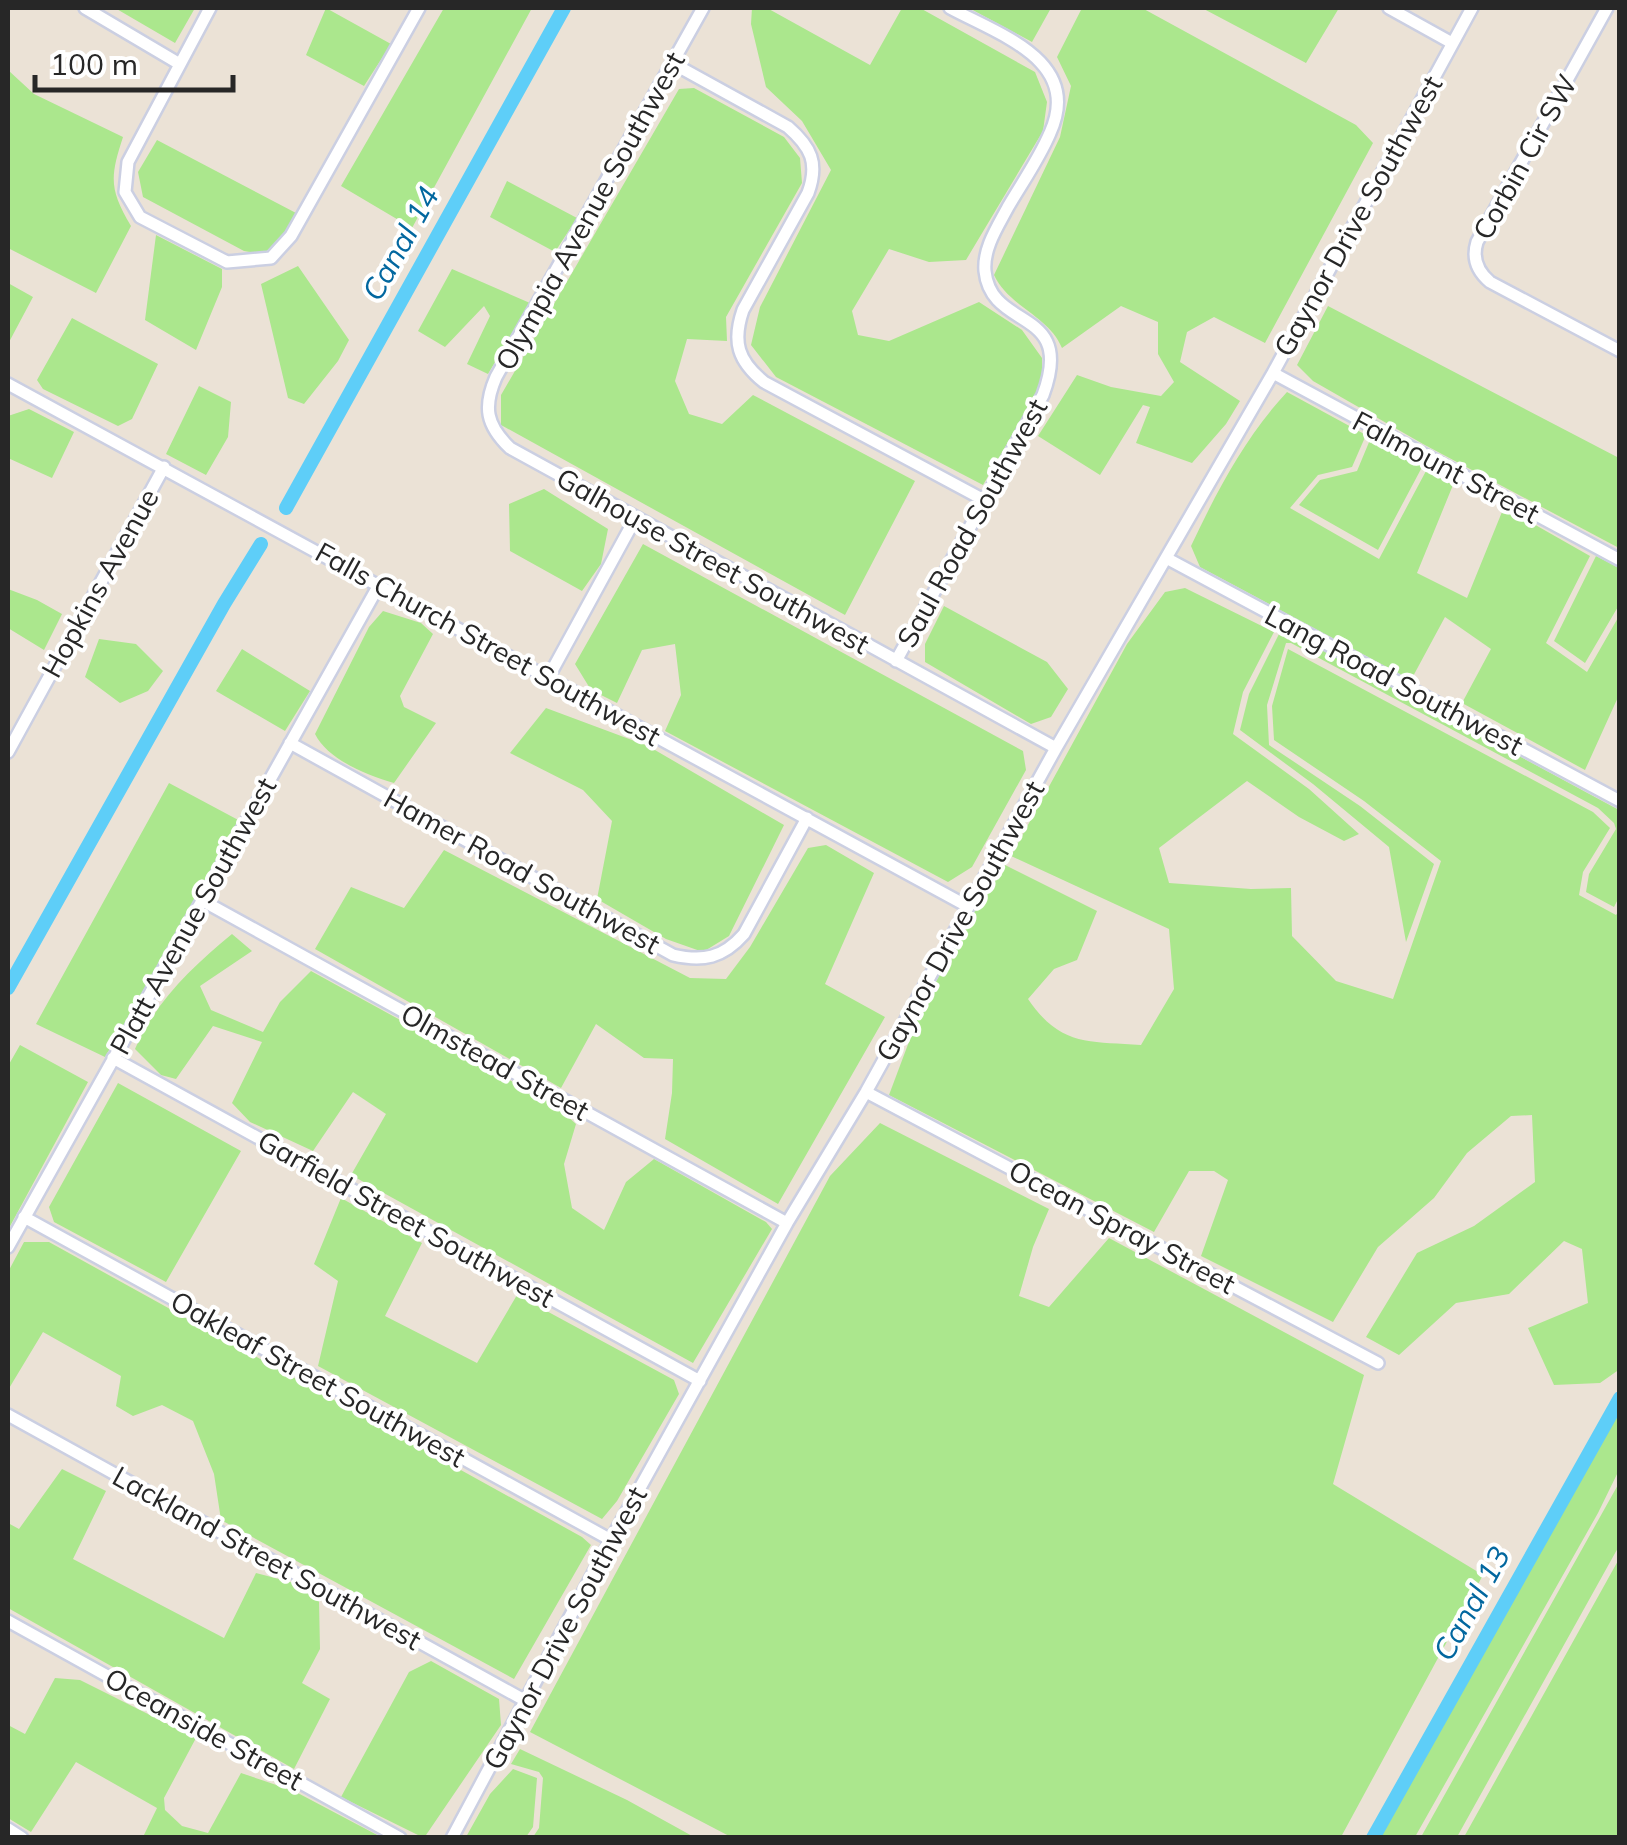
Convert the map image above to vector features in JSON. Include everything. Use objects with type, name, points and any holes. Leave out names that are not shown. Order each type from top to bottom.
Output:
[{"type":"street","points":[[85,8],[178,63]]},
{"type":"street","points":[[210,8],[128,162],[126,192],[140,218],[228,262],[271,258],[292,236],[419,8]]},
{"type":"street","name":"Olympia Avenue Southwest","points":[[487,418],[488,396],[496,377],[704,8]]},
{"type":"street","name":"Saul Road Southwest","points":[[896,662],[1043,396],[1051,372],[1052,352],[1043,335],[992,293],[985,270],[987,250],[1051,132],[1058,107],[1056,84],[1046,64],[950,8]]},
{"type":"street","points":[[1389,8],[1452,42]]},
{"type":"street","name":"Gaynor Drive Southwest","points":[[452,1838],[787,1223],[866,1092],[1056,748],[1168,559],[1472,8]]},
{"type":"street","name":"Corbin Cir SW","points":[[1608,8],[1477,242],[1474,256],[1490,282],[1620,352]]},
{"type":"street","points":[[672,64],[788,126],[814,157],[815,175],[808,193],[743,310],[737,328],[737,349],[747,368],[764,382],[984,500]]},
{"type":"street","name":"Falmount Street","points":[[1272,373],[1620,560]]},
{"type":"street","name":"Falls Church Street Southwest","points":[[8,384],[967,906]]},
{"type":"street","name":"Galhouse Street Southwest","points":[[487,418],[495,434],[510,448],[1056,748]]},
{"type":"street","name":"Hopkins Avenue","points":[[8,752],[164,467]]},
{"type":"street","points":[[548,678],[636,519]]},
{"type":"street","name":"Lang Road Southwest","points":[[1168,559],[1620,801]]},
{"type":"street","name":"Platt Avenue Southwest","points":[[8,1248],[379,585]]},
{"type":"street","name":"Hamer Road Southwest","points":[[290,743],[673,955],[694,960],[714,958],[733,947],[744,934],[807,818]]},
{"type":"street","name":"Olmstead Street","points":[[202,901],[787,1223]]},
{"type":"street","name":"Garfield Street Southwest","points":[[112,1058],[700,1380]]},
{"type":"street","name":"Ocean Spray Street","points":[[866,1092],[1378,1363]]},
{"type":"street","name":"Oakleaf Street Southwest","points":[[24,1217],[611,1540]]},
{"type":"street","name":"Lackland Street Southwest","points":[[8,1415],[526,1701]]},
{"type":"street","name":"Oceanside Street","points":[[8,1621],[400,1838]]},
{"type":"street","points":[[8,1829],[22,1838]]},
{"type":"green space","points":[[115,8],[195,8],[175,43]]},
{"type":"green space","points":[[326,8],[391,44],[364,86],[306,55]]},
{"type":"green space","points":[[444,8],[532,8],[412,228],[341,186]]},
{"type":"green space","points":[[752,8],[767,8],[870,65],[902,8],[920,8],[1035,72],[1047,102],[1043,131],[966,260],[929,262],[889,249],[852,311],[858,335],[889,341],[979,302],[1022,330],[1042,358],[1042,384],[983,485],[776,377],[751,345],[760,307],[831,170],[802,121],[766,87],[751,24]]},
{"type":"green space","points":[[969,8],[1051,8],[1032,42]]},
{"type":"green space","points":[[1082,8],[1142,8],[1356,125],[1373,143],[1265,343],[1214,317],[1187,332],[1180,362],[1240,401],[1226,424],[1192,463],[1136,443],[1150,407],[1143,405],[1100,475],[1038,436],[1077,375],[1111,387],[1161,396],[1174,382],[1158,354],[1158,322],[1121,306],[1062,348],[1048,328],[1009,295],[994,275],[1060,137],[1071,86],[1057,57]]},
{"type":"green space","points":[[1202,8],[1339,8],[1306,63]]},
{"type":"green space","points":[[8,70],[34,94],[123,137],[114,183],[131,226],[96,293],[8,248]]},
{"type":"green space","points":[[694,88],[784,137],[800,158],[802,183],[726,317],[727,341],[687,339],[675,381],[689,414],[722,424],[753,395],[915,481],[845,615],[501,425],[501,395],[679,89]]},
{"type":"green space","points":[[157,140],[296,213],[281,241],[262,254],[244,251],[143,197],[138,172]]},
{"type":"green space","points":[[507,181],[577,218],[555,252],[490,217]]},
{"type":"green space","points":[[156,235],[222,269],[222,287],[196,350],[145,320]]},
{"type":"green space","points":[[298,266],[349,340],[338,361],[304,404],[288,398],[261,284]]},
{"type":"green space","points":[[452,269],[530,303],[488,374],[467,364],[490,316],[484,306],[445,347],[418,331]]},
{"type":"green space","points":[[8,283],[33,297],[8,344]]},
{"type":"green space","points":[[1328,306],[1619,458],[1619,548],[1313,381],[1297,365]]},
{"type":"green space","points":[[72,318],[158,364],[132,419],[118,426],[43,389],[37,380]]},
{"type":"green space","points":[[199,386],[231,402],[228,437],[206,475],[166,454]]},
{"type":"green space","points":[[1287,392],[1366,435],[1352,467],[1318,475],[1290,508],[1379,559],[1426,471],[1453,485],[1417,573],[1467,598],[1504,507],[1590,556],[1546,643],[1587,672],[1619,616],[1619,695],[1585,770],[1462,703],[1491,649],[1445,617],[1411,680],[1200,567],[1191,546],[1201,525],[1245,446]]},
{"type":"green space","points":[[29,409],[74,432],[52,478],[8,458],[8,416]]},
{"type":"green space","points":[[1372,435],[1427,465],[1421,469],[1378,550],[1299,505],[1320,480],[1357,471]]},
{"type":"green space","points":[[544,489],[608,529],[601,564],[582,591],[510,551],[509,504]]},
{"type":"green space","points":[[643,544],[1023,751],[1026,770],[972,867],[948,882],[665,731],[681,695],[675,644],[642,650],[617,703],[591,690],[575,664]]},
{"type":"green space","points":[[1596,556],[1619,568],[1619,605],[1585,663],[1554,641]]},
{"type":"green space","points":[[1185,588],[1274,632],[1243,692],[1233,734],[1309,789],[1359,834],[1344,841],[1299,817],[1247,781],[1159,848],[1169,883],[1291,888],[1292,936],[1336,981],[1393,999],[1441,861],[1364,801],[1274,740],[1272,706],[1288,649],[1593,812],[1610,828],[1583,872],[1579,895],[1616,915],[1620,910],[1620,1369],[1600,1383],[1554,1385],[1528,1328],[1588,1303],[1582,1249],[1564,1241],[1509,1294],[1456,1303],[1399,1355],[1366,1337],[1417,1253],[1474,1226],[1535,1182],[1532,1115],[1511,1116],[1467,1153],[1434,1198],[1378,1247],[1333,1322],[1201,1256],[1228,1180],[1214,1171],[1189,1171],[1154,1232],[889,1095],[922,1007],[1001,863],[1097,911],[1077,960],[1054,969],[1028,999],[1052,1026],[1077,1038],[1141,1045],[1174,989],[1169,929],[1011,856],[1127,644],[1165,592]]},
{"type":"green space","points":[[8,589],[62,614],[44,650],[8,628]]},
{"type":"green space","points":[[944,606],[1047,662],[1068,689],[1051,717],[1031,724],[925,662],[925,644]]},
{"type":"green space","points":[[383,611],[421,623],[433,634],[400,696],[404,707],[436,723],[394,783],[339,759],[315,734],[369,627]]},
{"type":"green space","points":[[1278,626],[1619,810],[1619,897],[1614,907],[1586,892],[1589,874],[1616,829],[1598,808],[1286,643],[1267,705],[1269,745],[1360,806],[1434,864],[1406,942],[1389,847],[1240,730],[1249,694],[1279,634]]},
{"type":"green space","points":[[99,639],[136,644],[163,671],[148,691],[120,703],[85,677]]},
{"type":"green space","points":[[242,649],[310,691],[285,731],[216,691]]},
{"type":"green space","points":[[546,708],[648,746],[784,825],[729,936],[703,952],[666,939],[597,899],[612,821],[583,790],[510,753]]},
{"type":"green space","points":[[169,783],[242,822],[105,1057],[36,1024]]},
{"type":"green space","points":[[826,845],[874,873],[825,984],[885,1017],[778,1204],[665,1139],[673,1059],[644,1058],[596,1024],[561,1088],[315,949],[351,887],[404,908],[444,850],[690,978],[726,979],[750,947],[808,848]]},
{"type":"green space","points":[[232,934],[252,951],[200,986],[211,1010],[263,1032],[280,1002],[311,971],[555,1105],[576,1124],[564,1164],[572,1208],[604,1230],[626,1182],[654,1159],[766,1222],[772,1229],[693,1363],[351,1175],[386,1114],[353,1092],[313,1151],[250,1122],[232,1103],[262,1042],[213,1026],[176,1079],[161,1075],[135,1049],[153,1015],[176,986]]},
{"type":"green space","points":[[20,1045],[88,1082],[8,1230],[8,1066]]},
{"type":"green space","points":[[118,1083],[241,1151],[166,1282],[54,1222],[49,1207]]},
{"type":"green space","points":[[880,1123],[1049,1209],[1019,1296],[1049,1307],[1109,1238],[1364,1375],[1333,1484],[1483,1575],[1341,1837],[731,1837],[530,1732],[830,1176]]},
{"type":"green space","points":[[341,1198],[422,1243],[385,1316],[477,1363],[517,1295],[674,1380],[679,1394],[617,1501],[602,1519],[318,1366],[338,1281],[314,1264]]},
{"type":"green space","points":[[24,1242],[49,1242],[591,1545],[514,1679],[221,1520],[214,1474],[193,1421],[162,1405],[133,1416],[116,1406],[121,1376],[43,1332],[8,1390],[8,1272]]},
{"type":"green space","points":[[1619,1397],[1619,1470],[1598,1513],[1415,1837],[1379,1837]]},
{"type":"green space","points":[[62,1469],[106,1491],[73,1559],[224,1638],[256,1573],[294,1583],[319,1601],[320,1649],[302,1683],[330,1699],[294,1769],[8,1608],[8,1523],[19,1529]]},
{"type":"green space","points":[[1619,1483],[1619,1546],[1457,1837],[1421,1837]]},
{"type":"green space","points":[[1619,1559],[1619,1837],[1464,1837]]},
{"type":"green space","points":[[431,1661],[499,1699],[501,1725],[424,1838],[341,1797],[409,1672]]},
{"type":"green space","points":[[55,1678],[80,1680],[196,1738],[164,1798],[165,1810],[182,1826],[208,1833],[241,1773],[294,1791],[381,1837],[143,1837],[157,1808],[76,1762],[31,1832],[8,1818],[8,1725],[25,1734]]},
{"type":"green space","points":[[520,1749],[694,1837],[533,1837],[539,1828],[543,1778],[539,1772],[511,1764]]},
{"type":"green space","points":[[513,1769],[537,1778],[533,1827],[526,1837],[466,1837],[490,1794]]},
{"type":"waterway","name":"Canal 14","points":[[286,508],[564,8]]},
{"type":"waterway","name":"Canal 14","points":[[8,988],[261,544]]},
{"type":"waterway","name":"Canal 13","points":[[1373,1838],[1620,1398]]}]
